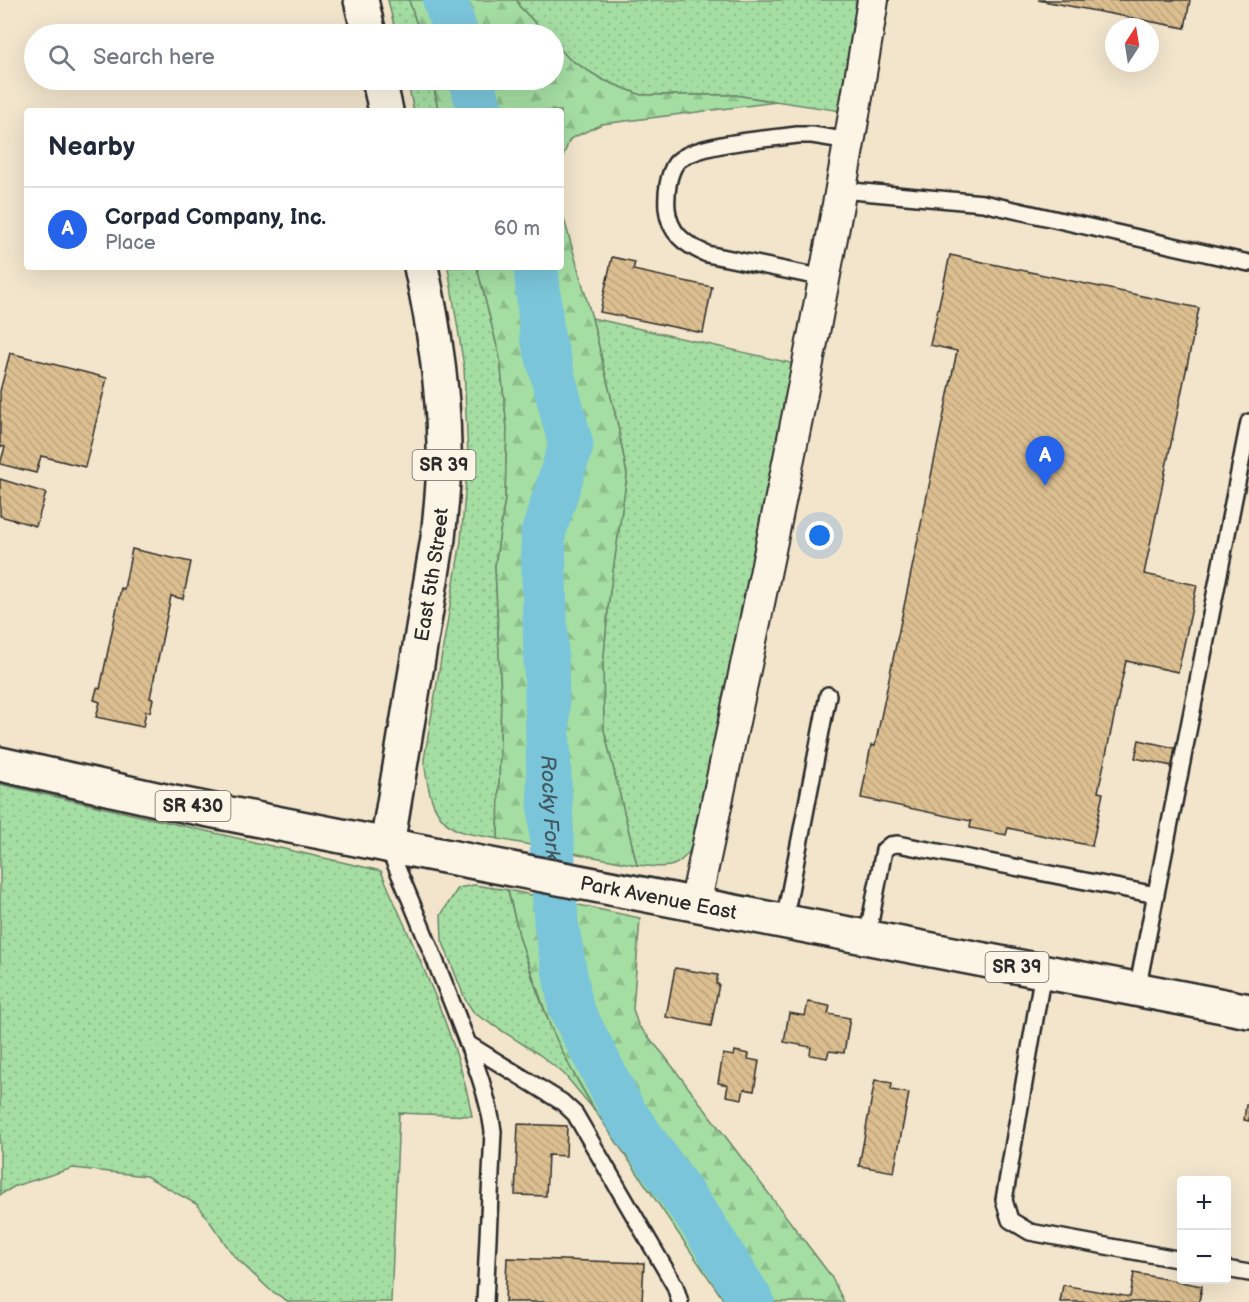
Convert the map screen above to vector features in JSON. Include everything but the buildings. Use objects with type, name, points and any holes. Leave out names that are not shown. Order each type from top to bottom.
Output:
[{"type":"main road","points":[[361,0],[367,24]]},
{"type":"main road","points":[[381,90],[385,108]]},
{"type":"main road","name":"East 5th Street","points":[[387,845],[438,538],[443,488],[444,448],[440,387],[435,337],[422,270]]},
{"type":"main road","name":"Park Avenue East","points":[[0,764],[387,845],[1249,1011]]},
{"type":"street","points":[[695,904],[742,686],[824,278],[850,141],[873,0]]},
{"type":"lane","points":[[824,278],[707,254],[692,248],[675,232],[669,222],[667,205],[670,174],[677,162],[704,148],[797,135],[850,141]]},
{"type":"lane","points":[[841,190],[983,203],[1249,263]]},
{"type":"lane","points":[[1137,990],[1249,422]]},
{"type":"lane","points":[[784,922],[828,695]]},
{"type":"lane","points":[[867,938],[884,850],[891,845],[898,844],[1156,895]]},
{"type":"lane","points":[[387,845],[411,898],[490,1107],[493,1131],[485,1302]]},
{"type":"lane","points":[[1043,972],[1004,1200],[1010,1220],[1030,1232],[1177,1259]]},
{"type":"lane","points":[[468,1044],[562,1102],[575,1114],[675,1286],[680,1302]]},
{"type":"lane","points":[[1231,1270],[1249,1273]]},
{"type":"green space","points":[[388,0],[409,0],[417,24],[394,24]]},
{"type":"green space","points":[[409,0],[517,0],[519,6],[536,24],[417,24]]},
{"type":"green space","points":[[517,0],[860,0],[841,111],[735,95],[641,95],[603,80],[569,59],[564,53],[564,24],[536,24],[519,6]]},
{"type":"green space","points":[[564,53],[569,59],[603,80],[641,95],[735,95],[777,102],[602,124],[570,139],[564,154],[564,108],[438,108],[435,90],[564,90]]},
{"type":"green space","points":[[409,90],[435,90],[438,108],[413,108]]},
{"type":"green space","points":[[564,219],[592,318],[618,426],[627,475],[609,598],[603,666],[604,730],[637,865],[498,839],[501,695],[495,566],[505,499],[507,428],[500,358],[478,270],[564,270]]},
{"type":"green space","points":[[448,270],[478,270],[500,358],[507,428],[505,499],[495,566],[501,695],[498,839],[457,830],[441,818],[432,800],[424,760],[461,541],[468,456],[464,367]]},
{"type":"green space","points":[[592,318],[795,364],[699,839],[674,865],[659,867],[637,865],[604,730],[603,666],[609,598],[627,475],[618,426]]},
{"type":"green space","points":[[0,784],[381,871],[445,1023],[465,1085],[472,1116],[399,1113],[391,1302],[289,1302],[270,1290],[234,1256],[198,1205],[146,1176],[73,1168],[15,1186],[0,1195]]},
{"type":"green space","points":[[474,885],[508,890],[526,959],[550,1026],[596,1112],[564,1074],[540,1055],[474,1013],[465,999],[442,940],[441,915],[458,888]]},
{"type":"green space","points":[[508,890],[640,918],[633,1009],[638,1025],[663,1054],[831,1276],[844,1302],[725,1302],[596,1112],[571,1069],[551,1028],[520,939]]},
{"type":"waterway","name":"Rocky Fork","points":[[445,0],[453,24]]},
{"type":"waterway","name":"Rocky Fork","points":[[474,90],[480,108]]},
{"type":"waterway","name":"Rocky Fork","points":[[536,270],[542,335],[571,445],[543,534],[549,782],[556,923],[571,1008],[623,1111],[703,1224],[752,1302]]},
{"type":"place","name":"Corpad Company, Inc.","points":[[1045,486]]}]
